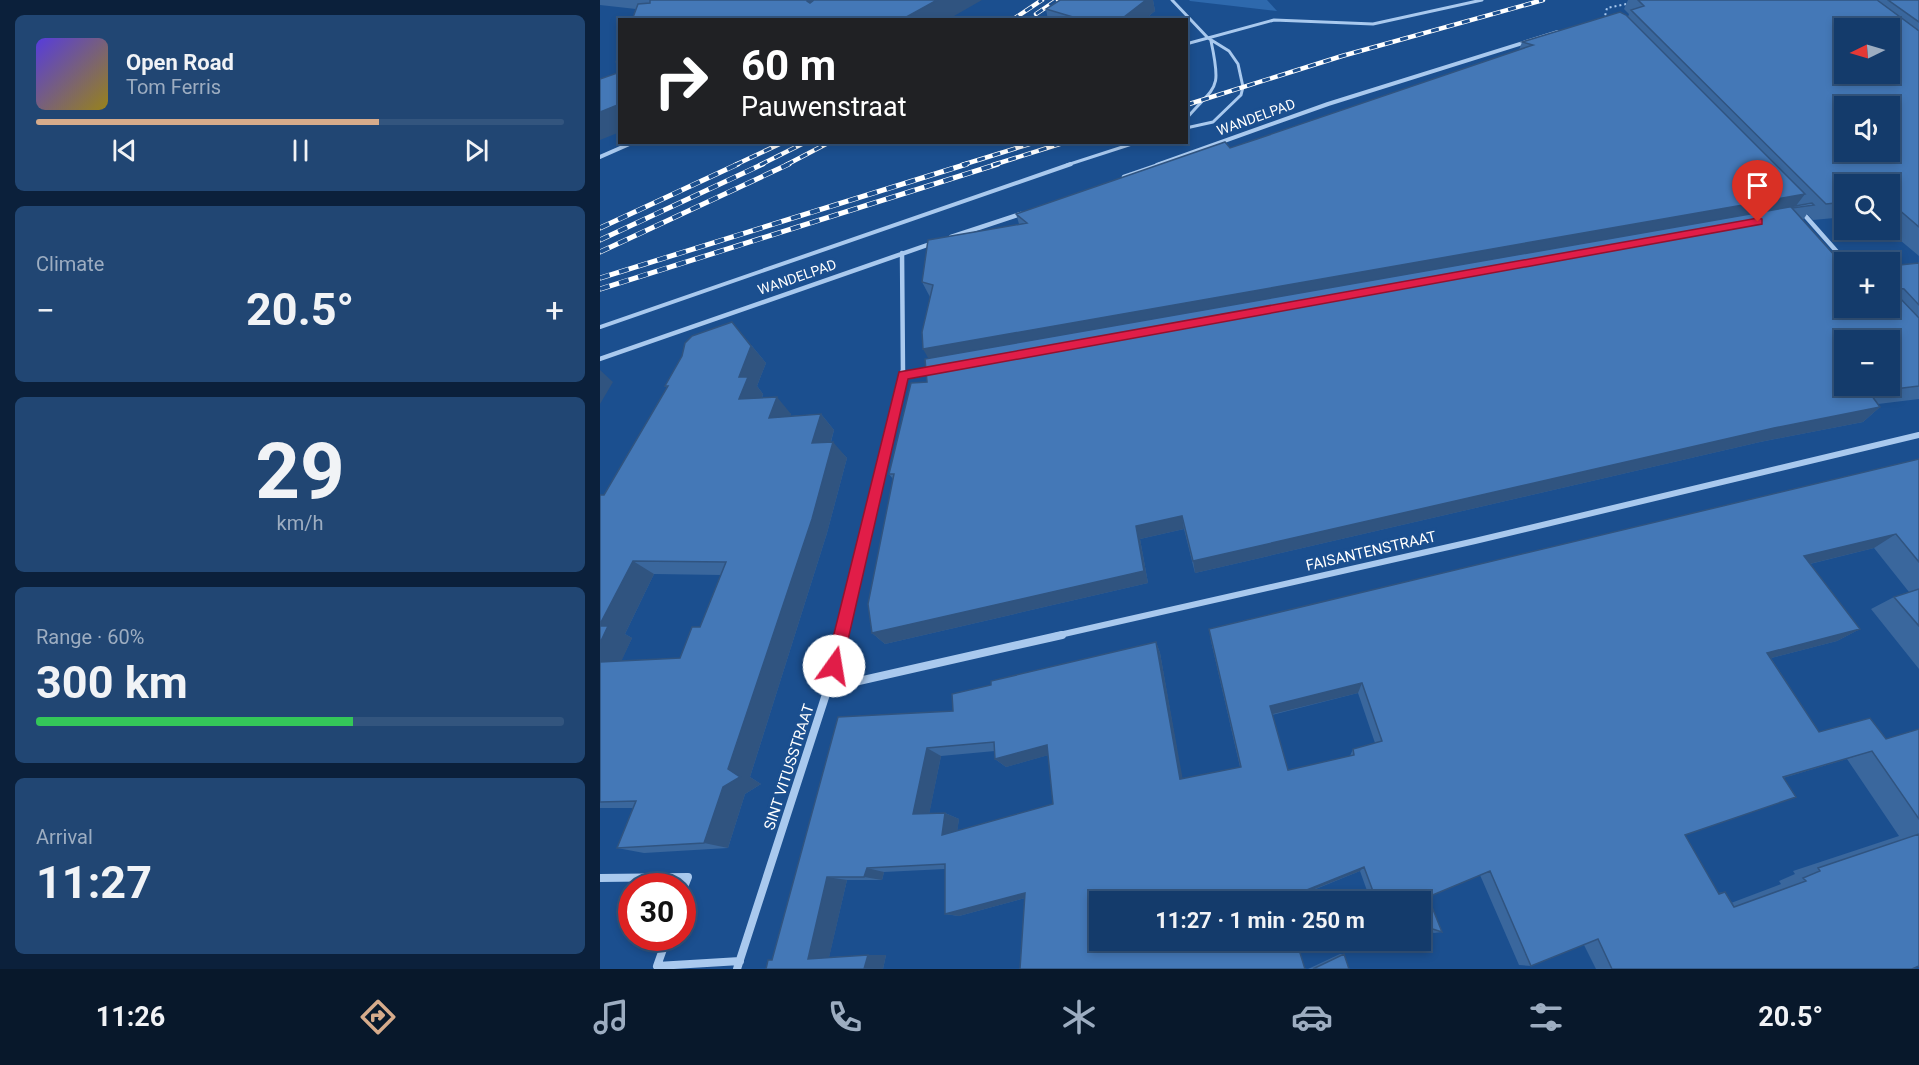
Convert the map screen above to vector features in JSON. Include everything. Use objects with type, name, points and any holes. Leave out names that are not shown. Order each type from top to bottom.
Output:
[{"type":"street","name":"WANDELPAD","points":[[1119,179],[1328,104],[1560,31]]},
{"type":"street","points":[[600,157],[629,144]]},
{"type":"street","points":[[1795,205],[1837,252]]},
{"type":"street","points":[[945,239],[1032,210]]},
{"type":"street","points":[[1791,216],[1803,214]]},
{"type":"street","name":"WANDELPAD","points":[[600,359],[934,242]]},
{"type":"street","name":"SINT VITUSSTRAAT","points":[[739,965],[828,688],[903,375],[902,253]]},
{"type":"street","points":[[700,332],[706,321]]},
{"type":"street","points":[[903,375],[939,369]]},
{"type":"street","name":"FAISANTENSTRAAT","points":[[828,688],[1475,541],[1919,435]]},
{"type":"street","points":[[600,878],[618,878]]},
{"type":"street","points":[[662,951],[657,966],[739,965]]},
{"type":"lane","points":[[1172,0],[1209,39],[1229,51],[1238,64],[1244,87],[1241,95],[1213,122],[1188,128]]},
{"type":"lane","points":[[1188,44],[1274,20],[1319,20],[1373,24],[1482,0]]},
{"type":"lane","points":[[1188,117],[1209,98],[1215,87],[1217,74],[1209,39]]},
{"type":"lane","points":[[600,327],[1132,144]]},
{"type":"path","points":[[1604,20],[1607,8],[1634,2]]},
{"type":"shaded area","points":[[1267,0],[1277,11],[1190,1]]},
{"type":"building","points":[[650,0],[807,0],[810,3],[814,0],[937,0],[905,18],[633,18],[638,4],[650,3]]},
{"type":"building","points":[[1060,0],[1146,0],[1123,18],[1076,18],[1046,9]]},
{"type":"building","points":[[1638,0],[1877,0],[1919,31],[1919,227],[1900,211],[1900,174],[1834,174],[1834,203],[1826,204],[1631,10],[1644,6]]},
{"type":"building","points":[[1888,0],[1919,0],[1919,22]]},
{"type":"building","points":[[1620,12],[1626,15],[1805,194],[923,349],[922,332],[933,285],[922,282],[928,240],[1027,223],[1016,214],[1225,142],[1230,148],[1257,139],[1533,45],[1522,42]]},
{"type":"building","points":[[618,73],[618,105],[600,112],[600,79]]},
{"type":"building","points":[[1812,203],[1814,205],[1792,208],[1834,255],[1834,318],[1900,318],[1900,298],[1919,318],[1919,386],[1900,388],[1900,330],[1834,330],[1834,396],[1872,396],[1880,407],[1774,428],[1193,561],[1182,516],[1136,526],[1144,571],[872,633],[868,604],[894,474],[889,474],[911,383],[927,382],[925,359]]},
{"type":"building","points":[[1919,263],[1919,305],[1904,289],[1900,288],[1900,265]]},
{"type":"building","points":[[732,322],[751,346],[739,377],[748,377],[739,399],[777,397],[769,418],[821,414],[812,443],[833,442],[812,519],[728,769],[740,777],[723,787],[704,843],[617,848],[636,801],[600,802],[600,662],[680,658],[692,627],[700,627],[726,562],[633,561],[600,624],[600,495],[604,495],[668,386],[665,386],[682,356],[685,343],[692,336]]},
{"type":"building","points":[[1919,459],[1919,562],[1896,534],[1804,556],[1860,629],[1767,653],[1819,732],[1870,718],[1886,739],[1919,729],[1919,819],[1872,751],[1783,777],[1796,797],[1685,835],[1719,894],[1725,892],[1734,907],[1806,881],[1803,878],[1820,871],[1818,868],[1919,834],[1919,966],[1912,969],[1612,969],[1598,939],[1531,966],[1490,871],[1431,896],[1431,891],[1373,891],[1364,867],[1304,891],[1089,891],[1089,951],[1299,951],[1305,969],[1020,969],[1025,893],[945,914],[945,864],[867,868],[864,877],[827,877],[808,959],[868,955],[864,969],[766,969],[768,960],[772,960],[838,717],[953,711],[952,694],[991,685],[991,681],[1156,642],[1180,779],[1241,767],[1209,629]],"holes":[[[1362,683],[1382,741],[1353,749],[1354,755],[1288,770],[1270,706]],[[994,742],[995,759],[1047,745],[1053,804],[942,835],[945,813],[913,814],[927,748]]]},
{"type":"building","points":[[1919,589],[1919,626],[1894,597]]},
{"type":"building","points":[[600,626],[608,626],[600,643]]},
{"type":"building","points":[[1431,904],[1442,932],[1431,928]]},
{"type":"building","points":[[1344,954],[1349,969],[1313,969]]},
{"type":"railway","points":[[1015,18],[1042,0]]},
{"type":"railway","points":[[1036,14],[1057,0]]},
{"type":"railway","points":[[1188,104],[1342,56],[1543,0]]},
{"type":"railway","points":[[735,165],[780,144]]},
{"type":"railway","points":[[760,165],[802,144]]},
{"type":"railway","points":[[786,165],[826,144]]},
{"type":"railway","points":[[962,165],[1030,144]]},
{"type":"railway","points":[[993,165],[1060,144]]},
{"type":"railway","points":[[600,228],[738,164]]},
{"type":"railway","points":[[600,240],[763,164]]},
{"type":"railway","points":[[600,252],[789,164]]},
{"type":"railway","points":[[600,278],[967,164]]},
{"type":"railway","points":[[600,289],[998,164]]},
{"type":"route","points":[[834,666],[903,375],[1758,222]]}]
